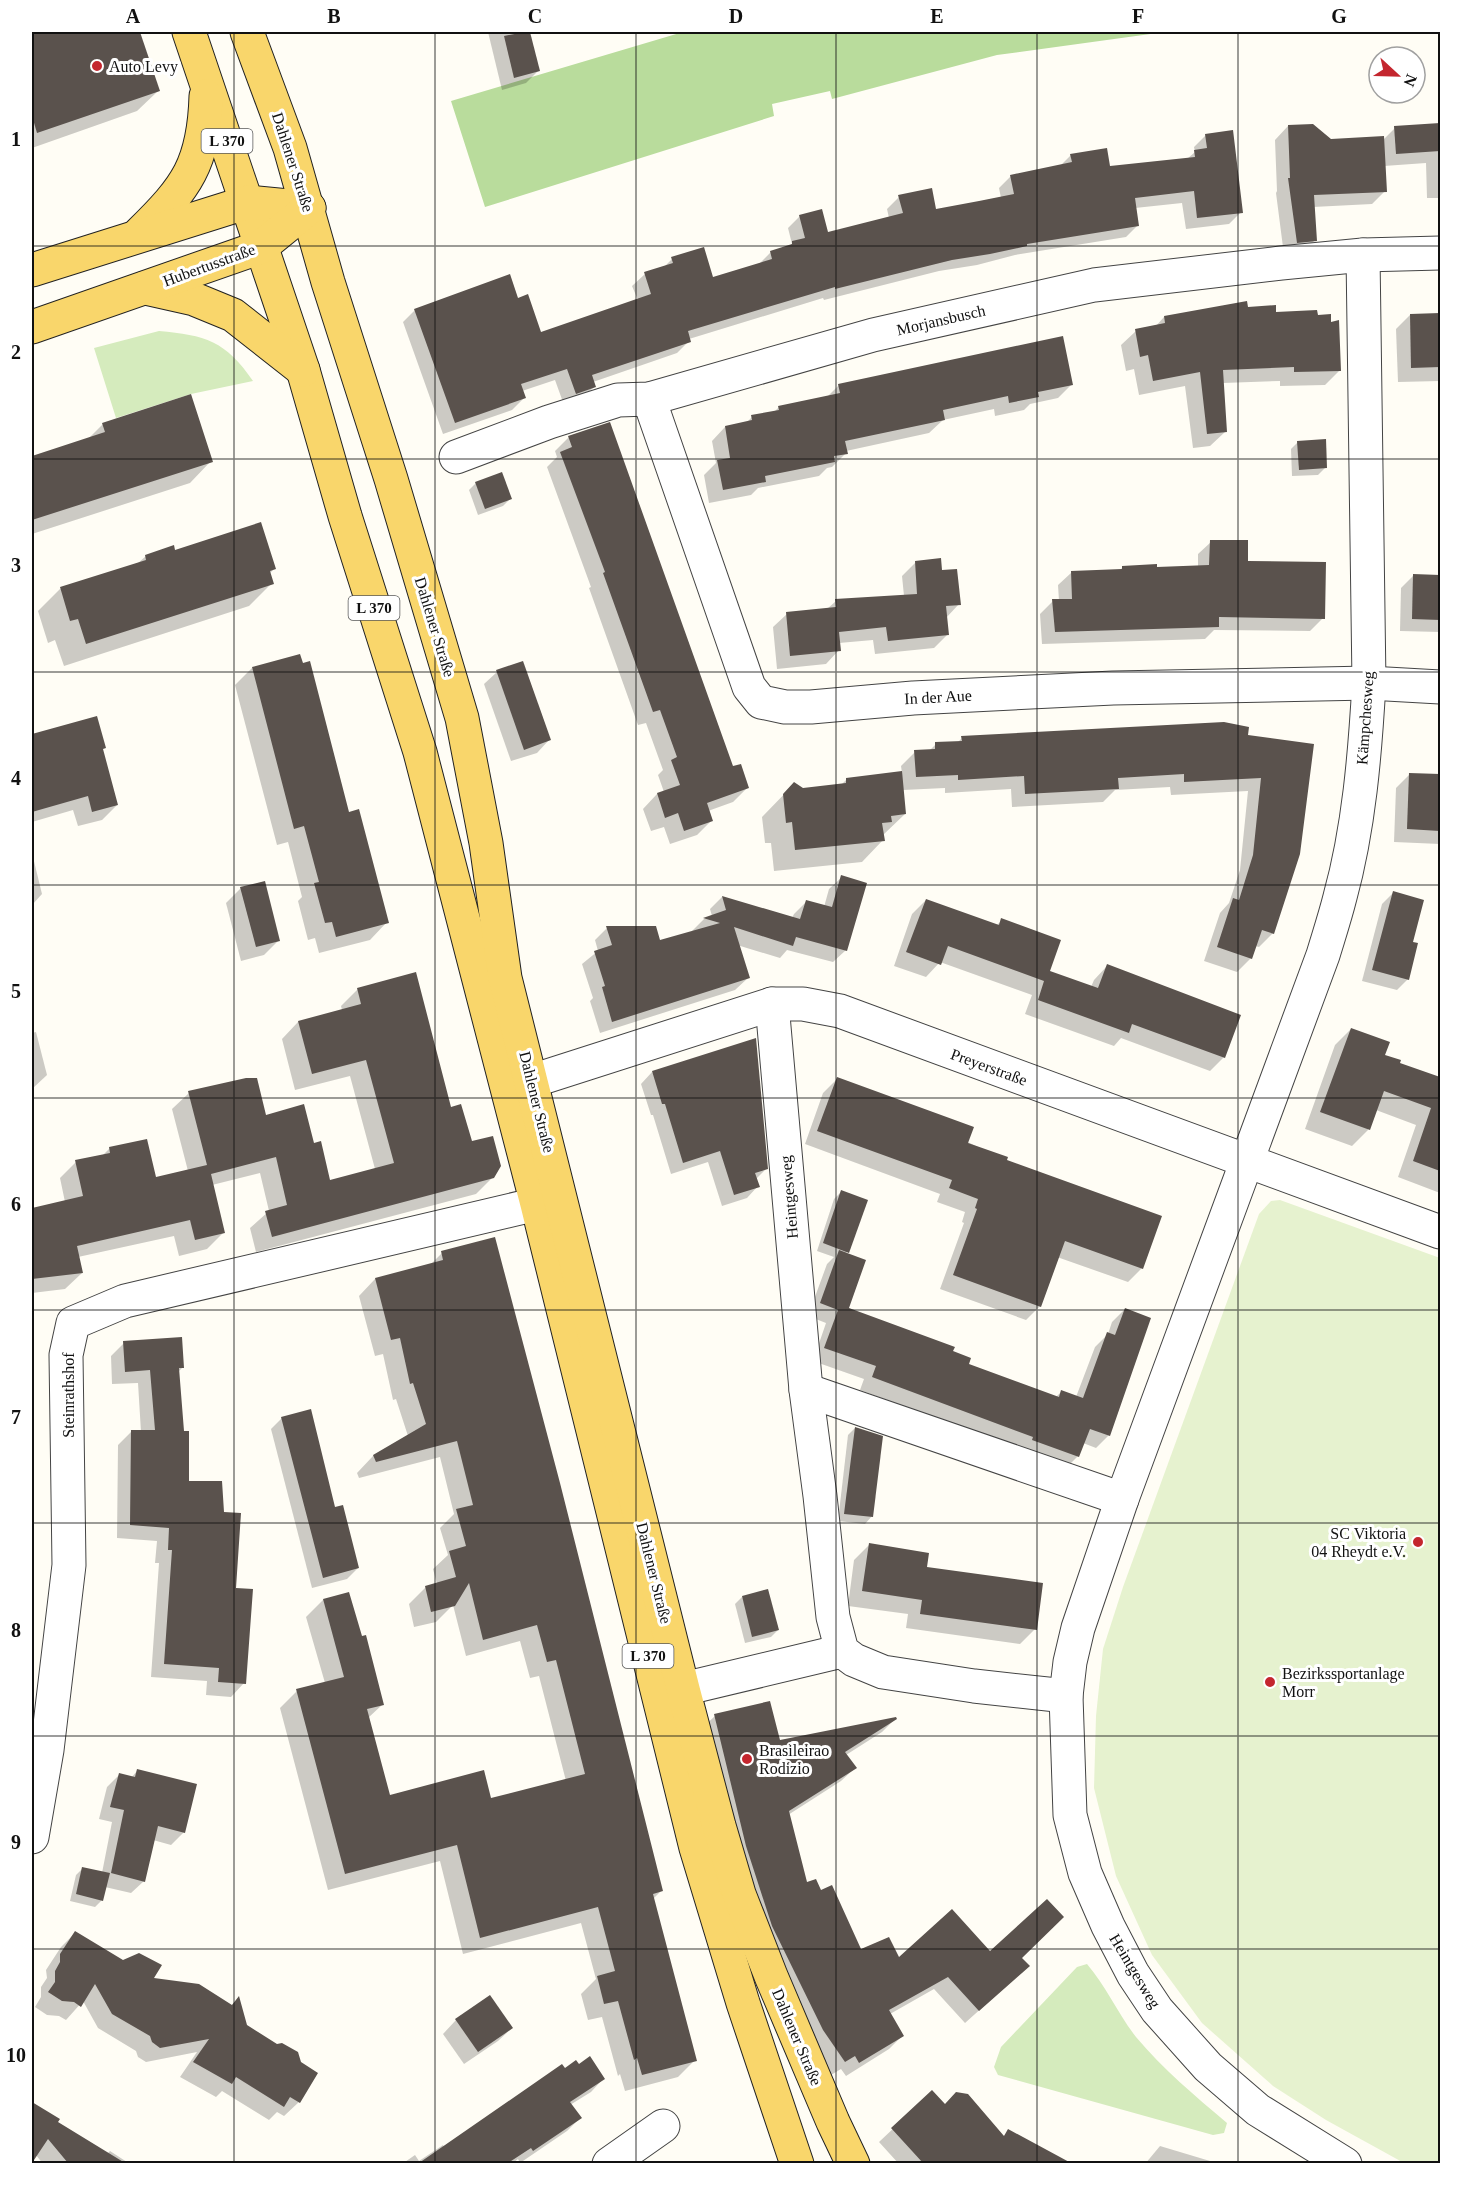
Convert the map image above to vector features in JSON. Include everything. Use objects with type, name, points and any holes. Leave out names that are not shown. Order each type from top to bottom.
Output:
[{"type":"main road","name":"Dahlener Straße","points":[[189,32],[303,370],[345,516],[420,752],[537,1204],[696,1848],[743,2003],[797,2163]]},
{"type":"main road","name":"Dahlener Straße","points":[[248,32],[309,208],[328,282],[391,479],[462,718],[486,843],[506,978],[682,1689],[739,1894],[833,2122],[854,2163]]},
{"type":"main road","points":[[137,237],[171,203],[194,167],[205,128],[207,80]]},
{"type":"main road","points":[[32,270],[248,202],[309,208]]},
{"type":"main road","name":"Hubertusstraße","points":[[32,327],[261,247],[309,208]]},
{"type":"main road","points":[[145,288],[194,299],[233,315],[303,370]]},
{"type":"street","name":"Morjansbusch","points":[[456,457],[549,422],[618,400],[649,399],[873,335],[1094,285],[1363,255],[1440,253]]},
{"type":"street","name":"Kämpchesweg","points":[[1247,1162],[1323,955],[1341,896],[1353,835],[1366,741],[1369,683],[1363,255]]},
{"type":"street","name":"In der Aue","points":[[649,399],[749,687],[762,702],[785,707],[811,707],[913,698],[1113,688],[1369,683],[1440,687]]},
{"type":"street","name":"Preyerstraße","points":[[532,1082],[772,1004],[803,1004],[840,1011],[1440,1232]]},
{"type":"street","name":"Heintgesweg","points":[[772,1004],[806,1390],[833,1617],[842,1651]]},
{"type":"street","name":"Heintgesweg","points":[[1247,1162],[1122,1499],[1078,1628],[1070,1662],[1066,1696],[1070,1815],[1085,1873],[1108,1926],[1133,1974],[1157,2010],[1208,2067],[1258,2110],[1345,2163]]},
{"type":"street","name":"Steinrathshof","points":[[32,1837],[47,1750],[69,1564],[66,1355],[73,1323],[125,1301],[537,1204]]},
{"type":"street","points":[[806,1390],[1122,1499]]},
{"type":"street","points":[[682,1689],[842,1651],[854,1660],[883,1672],[974,1686],[1066,1696]]},
{"type":"street","points":[[609,2163],[663,2126]]},
{"type":"green space","points":[[683,32],[1165,32],[997,55],[832,99],[830,91],[772,104],[774,116],[485,207],[451,101]]},
{"type":"green space","points":[[159,331],[189,335],[213,342],[233,357],[253,381],[191,394],[116,418],[94,348]]},
{"type":"green space","name":"Bezirkssportanlage Morr","points":[[1280,1200],[1440,1258],[1440,2163],[1404,2163],[1326,2120],[1273,2086],[1202,2023],[1152,1955],[1116,1876],[1094,1788],[1096,1716],[1103,1649],[1123,1587],[1259,1214],[1271,1201]]},
{"type":"green space","points":[[1087,1964],[1146,2049],[1227,2123],[1224,2133],[1213,2135],[998,2075],[994,2067],[1001,2047],[1077,1967]]},
{"type":"building","points":[[32,32],[140,32],[160,91],[37,133],[32,116]]},
{"type":"building","points":[[530,32],[540,71],[514,78],[504,36]]},
{"type":"building","points":[[1440,123],[1440,151],[1396,154],[1394,126]]},
{"type":"building","points":[[1313,124],[1331,139],[1384,136],[1387,192],[1314,195],[1317,241],[1297,243],[1288,178],[1290,178],[1288,125]]},
{"type":"building","points":[[1233,130],[1243,213],[1197,218],[1194,191],[1135,198],[1139,226],[1027,244],[1027,246],[952,260],[835,289],[835,287],[688,331],[691,342],[592,375],[596,387],[576,394],[567,369],[521,384],[526,398],[455,423],[414,309],[510,274],[518,298],[528,294],[541,332],[651,294],[644,272],[673,263],[671,257],[704,247],[713,277],[772,259],[770,251],[805,238],[799,215],[822,209],[828,232],[903,213],[898,195],[932,188],[936,209],[979,201],[1014,194],[1010,175],[1072,162],[1070,154],[1107,148],[1110,166],[1195,157],[1194,150],[1207,148],[1205,134]]},
{"type":"building","points":[[1247,301],[1248,307],[1276,305],[1276,312],[1317,310],[1318,315],[1331,314],[1331,322],[1339,320],[1341,371],[1294,372],[1294,367],[1223,370],[1227,432],[1207,434],[1200,372],[1153,381],[1148,355],[1140,357],[1135,329],[1165,323],[1164,316]]},
{"type":"building","points":[[1440,313],[1440,367],[1411,368],[1410,314]]},
{"type":"building","points":[[1063,336],[1073,385],[1038,392],[1039,397],[1009,403],[1008,396],[943,410],[945,420],[845,441],[848,454],[834,456],[835,462],[765,476],[766,482],[723,490],[717,460],[730,458],[725,426],[752,420],[751,415],[779,410],[778,406],[840,393],[838,384]]},
{"type":"building","points":[[191,394],[213,462],[32,520],[32,456],[105,432],[102,423]]},
{"type":"building","points":[[610,422],[733,766],[741,764],[749,788],[707,803],[713,821],[684,831],[678,813],[665,818],[657,793],[680,785],[671,760],[677,757],[660,710],[653,712],[603,573],[605,572],[560,452],[572,447],[568,436]]},
{"type":"building","points":[[1326,439],[1327,468],[1299,470],[1297,441]]},
{"type":"building","points":[[502,472],[512,499],[485,509],[475,482]]},
{"type":"building","points":[[261,522],[276,569],[270,571],[274,584],[86,644],[78,619],[70,621],[60,587],[146,560],[145,555],[174,545],[175,550]]},
{"type":"building","points":[[1210,540],[1248,540],[1248,561],[1326,562],[1325,619],[1219,617],[1219,627],[1055,632],[1052,599],[1072,599],[1071,571],[1122,569],[1122,566],[1157,564],[1157,567],[1209,565]]},
{"type":"building","points":[[941,558],[942,570],[957,569],[961,605],[946,606],[949,635],[888,641],[886,627],[839,632],[841,651],[790,656],[786,612],[836,607],[835,599],[917,594],[915,561]]},
{"type":"building","points":[[1413,574],[1440,575],[1440,620],[1412,619]]},
{"type":"building","points":[[300,654],[303,663],[310,661],[349,812],[359,809],[389,923],[336,937],[332,922],[325,923],[314,883],[319,882],[304,826],[294,829],[252,667]]},
{"type":"building","points":[[523,661],[551,740],[524,750],[496,670]]},
{"type":"building","points":[[97,716],[118,805],[92,812],[88,796],[32,812],[32,734]]},
{"type":"building","points":[[1224,722],[1249,727],[1248,735],[1314,744],[1300,854],[1274,934],[1262,930],[1252,959],[1217,947],[1233,898],[1239,900],[1253,855],[1261,778],[1184,782],[1184,774],[1118,778],[1119,789],[1025,794],[1024,776],[958,780],[958,775],[916,777],[914,750],[935,749],[935,742],[962,741],[961,736]]},
{"type":"building","points":[[902,771],[906,814],[891,816],[892,822],[882,823],[885,841],[795,850],[792,822],[786,823],[783,794],[794,782],[803,788],[846,783],[846,778]]},
{"type":"building","points":[[1409,773],[1440,774],[1440,831],[1407,829]]},
{"type":"building","points":[[841,875],[867,883],[847,951],[796,937],[793,946],[734,927],[750,978],[612,1022],[602,987],[605,986],[594,951],[612,945],[606,926],[656,926],[660,940],[720,923],[703,918],[726,910],[722,896],[800,919],[806,900],[832,907]]},
{"type":"building","points":[[265,881],[280,941],[256,947],[240,887]]},
{"type":"building","points":[[1393,891],[1424,900],[1413,942],[1418,943],[1409,980],[1372,970]]},
{"type":"building","points":[[926,899],[999,925],[1001,918],[1061,940],[1050,971],[1098,988],[1107,964],[1241,1015],[1225,1058],[1132,1024],[1129,1033],[1038,1000],[1044,981],[948,946],[941,965],[906,952]]},
{"type":"building","points":[[416,972],[451,1107],[461,1104],[472,1141],[493,1136],[501,1166],[494,1178],[272,1237],[265,1211],[287,1205],[276,1157],[211,1174],[225,1233],[195,1240],[190,1220],[77,1246],[83,1273],[32,1279],[32,1208],[83,1196],[75,1160],[110,1153],[109,1147],[147,1139],[156,1177],[207,1165],[188,1091],[246,1078],[257,1078],[266,1115],[304,1104],[314,1143],[321,1141],[330,1180],[394,1163],[366,1060],[312,1074],[298,1021],[361,1004],[357,988]]},
{"type":"building","points":[[1351,1028],[1390,1042],[1385,1055],[1401,1060],[1400,1063],[1440,1077],[1440,1171],[1413,1161],[1431,1108],[1384,1091],[1370,1130],[1320,1112]]},
{"type":"building","points":[[756,1038],[768,1169],[755,1173],[760,1187],[734,1195],[720,1151],[683,1163],[652,1071]]},
{"type":"building","points":[[837,1077],[974,1127],[968,1143],[1008,1157],[1007,1160],[1162,1216],[1143,1269],[1065,1241],[1041,1307],[953,1275],[977,1209],[975,1208],[978,1199],[949,1188],[952,1180],[817,1131]]},
{"type":"building","points":[[841,1190],[868,1200],[849,1253],[823,1243]]},
{"type":"building","points":[[495,1237],[663,1891],[653,1894],[697,2061],[642,2075],[637,2058],[634,2060],[618,2001],[604,2004],[597,1976],[615,1971],[598,1907],[480,1938],[457,1845],[345,1874],[296,1689],[344,1677],[323,1599],[349,1592],[362,1636],[366,1635],[384,1705],[367,1709],[390,1795],[484,1770],[491,1798],[585,1774],[556,1660],[547,1662],[537,1625],[483,1640],[469,1583],[455,1606],[431,1612],[425,1586],[456,1577],[449,1551],[466,1546],[456,1509],[473,1505],[457,1441],[376,1462],[373,1455],[426,1424],[413,1383],[410,1384],[400,1338],[391,1340],[375,1278],[443,1260],[441,1251]]},
{"type":"building","points":[[839,1250],[866,1260],[849,1308],[955,1347],[953,1351],[971,1358],[969,1364],[1059,1397],[1061,1390],[1083,1398],[1107,1332],[1115,1335],[1125,1308],[1151,1318],[1110,1436],[1090,1429],[1079,1457],[1032,1440],[1033,1437],[872,1377],[876,1366],[824,1348],[838,1310],[820,1303]]},
{"type":"building","points":[[182,1337],[184,1368],[179,1368],[184,1431],[189,1431],[189,1481],[222,1481],[224,1512],[241,1513],[236,1588],[253,1589],[246,1684],[218,1682],[219,1668],[164,1664],[172,1550],[168,1550],[169,1528],[130,1525],[131,1430],[155,1430],[150,1370],[125,1372],[123,1341]]},
{"type":"building","points":[[311,1409],[335,1507],[343,1505],[359,1568],[323,1578],[281,1417]]},
{"type":"building","points":[[855,1427],[883,1436],[873,1517],[844,1514]]},
{"type":"building","points":[[869,1543],[929,1553],[927,1567],[1043,1583],[1037,1630],[920,1614],[922,1600],[862,1591]]},
{"type":"building","points":[[768,1589],[779,1630],[752,1637],[742,1596]]},
{"type":"building","points":[[770,1701],[780,1740],[896,1717],[897,1719],[845,1752],[857,1768],[789,1811],[807,1882],[816,1879],[821,1890],[832,1885],[861,1949],[889,1937],[899,1957],[952,1909],[990,1951],[1047,1899],[1064,1917],[1022,1958],[1030,1966],[979,2011],[948,1977],[889,2010],[904,2036],[859,2063],[855,2056],[845,2062],[823,2030],[772,1926],[746,1846],[714,1714]]},
{"type":"building","points":[[137,1769],[197,1784],[185,1833],[158,1826],[145,1882],[111,1873],[124,1810],[110,1807],[119,1773],[135,1777]]},
{"type":"building","points":[[82,1867],[110,1873],[103,1901],[76,1894]]},
{"type":"building","points":[[75,1931],[123,1960],[139,1953],[162,1965],[154,1978],[199,1984],[232,2005],[239,1996],[247,2025],[277,2044],[282,2043],[298,2052],[301,2062],[318,2073],[300,2103],[290,2097],[284,2107],[236,2077],[232,2084],[193,2062],[209,2039],[160,2048],[152,2042],[150,2036],[112,2014],[95,1984],[81,2007],[74,2002],[62,2001],[48,1992],[55,1982],[55,1971],[60,1962],[60,1954]]},
{"type":"building","points":[[490,1995],[513,2028],[478,2052],[455,2019]]},
{"type":"building","points":[[590,2056],[605,2079],[570,2102],[582,2118],[533,2151],[531,2148],[508,2163],[419,2163],[562,2064],[565,2068],[576,2060],[579,2064]]},
{"type":"building","points":[[932,2090],[945,2104],[956,2092],[968,2094],[1004,2136],[1008,2129],[1071,2163],[923,2163],[891,2128]]},
{"type":"building","points":[[32,2102],[60,2119],[58,2122],[125,2163],[68,2163],[48,2139],[32,2163]]},
{"type":"place","name":"Auto Levy","points":[[97,66]]},
{"type":"place","name":"SC Viktoria 04 Rheydt e.V.","points":[[1418,1542]]},
{"type":"place","name":"Bezirkssportanlage Morr","points":[[1270,1682]]},
{"type":"place","name":"Brasileirao Rodizio","points":[[747,1759]]}]
